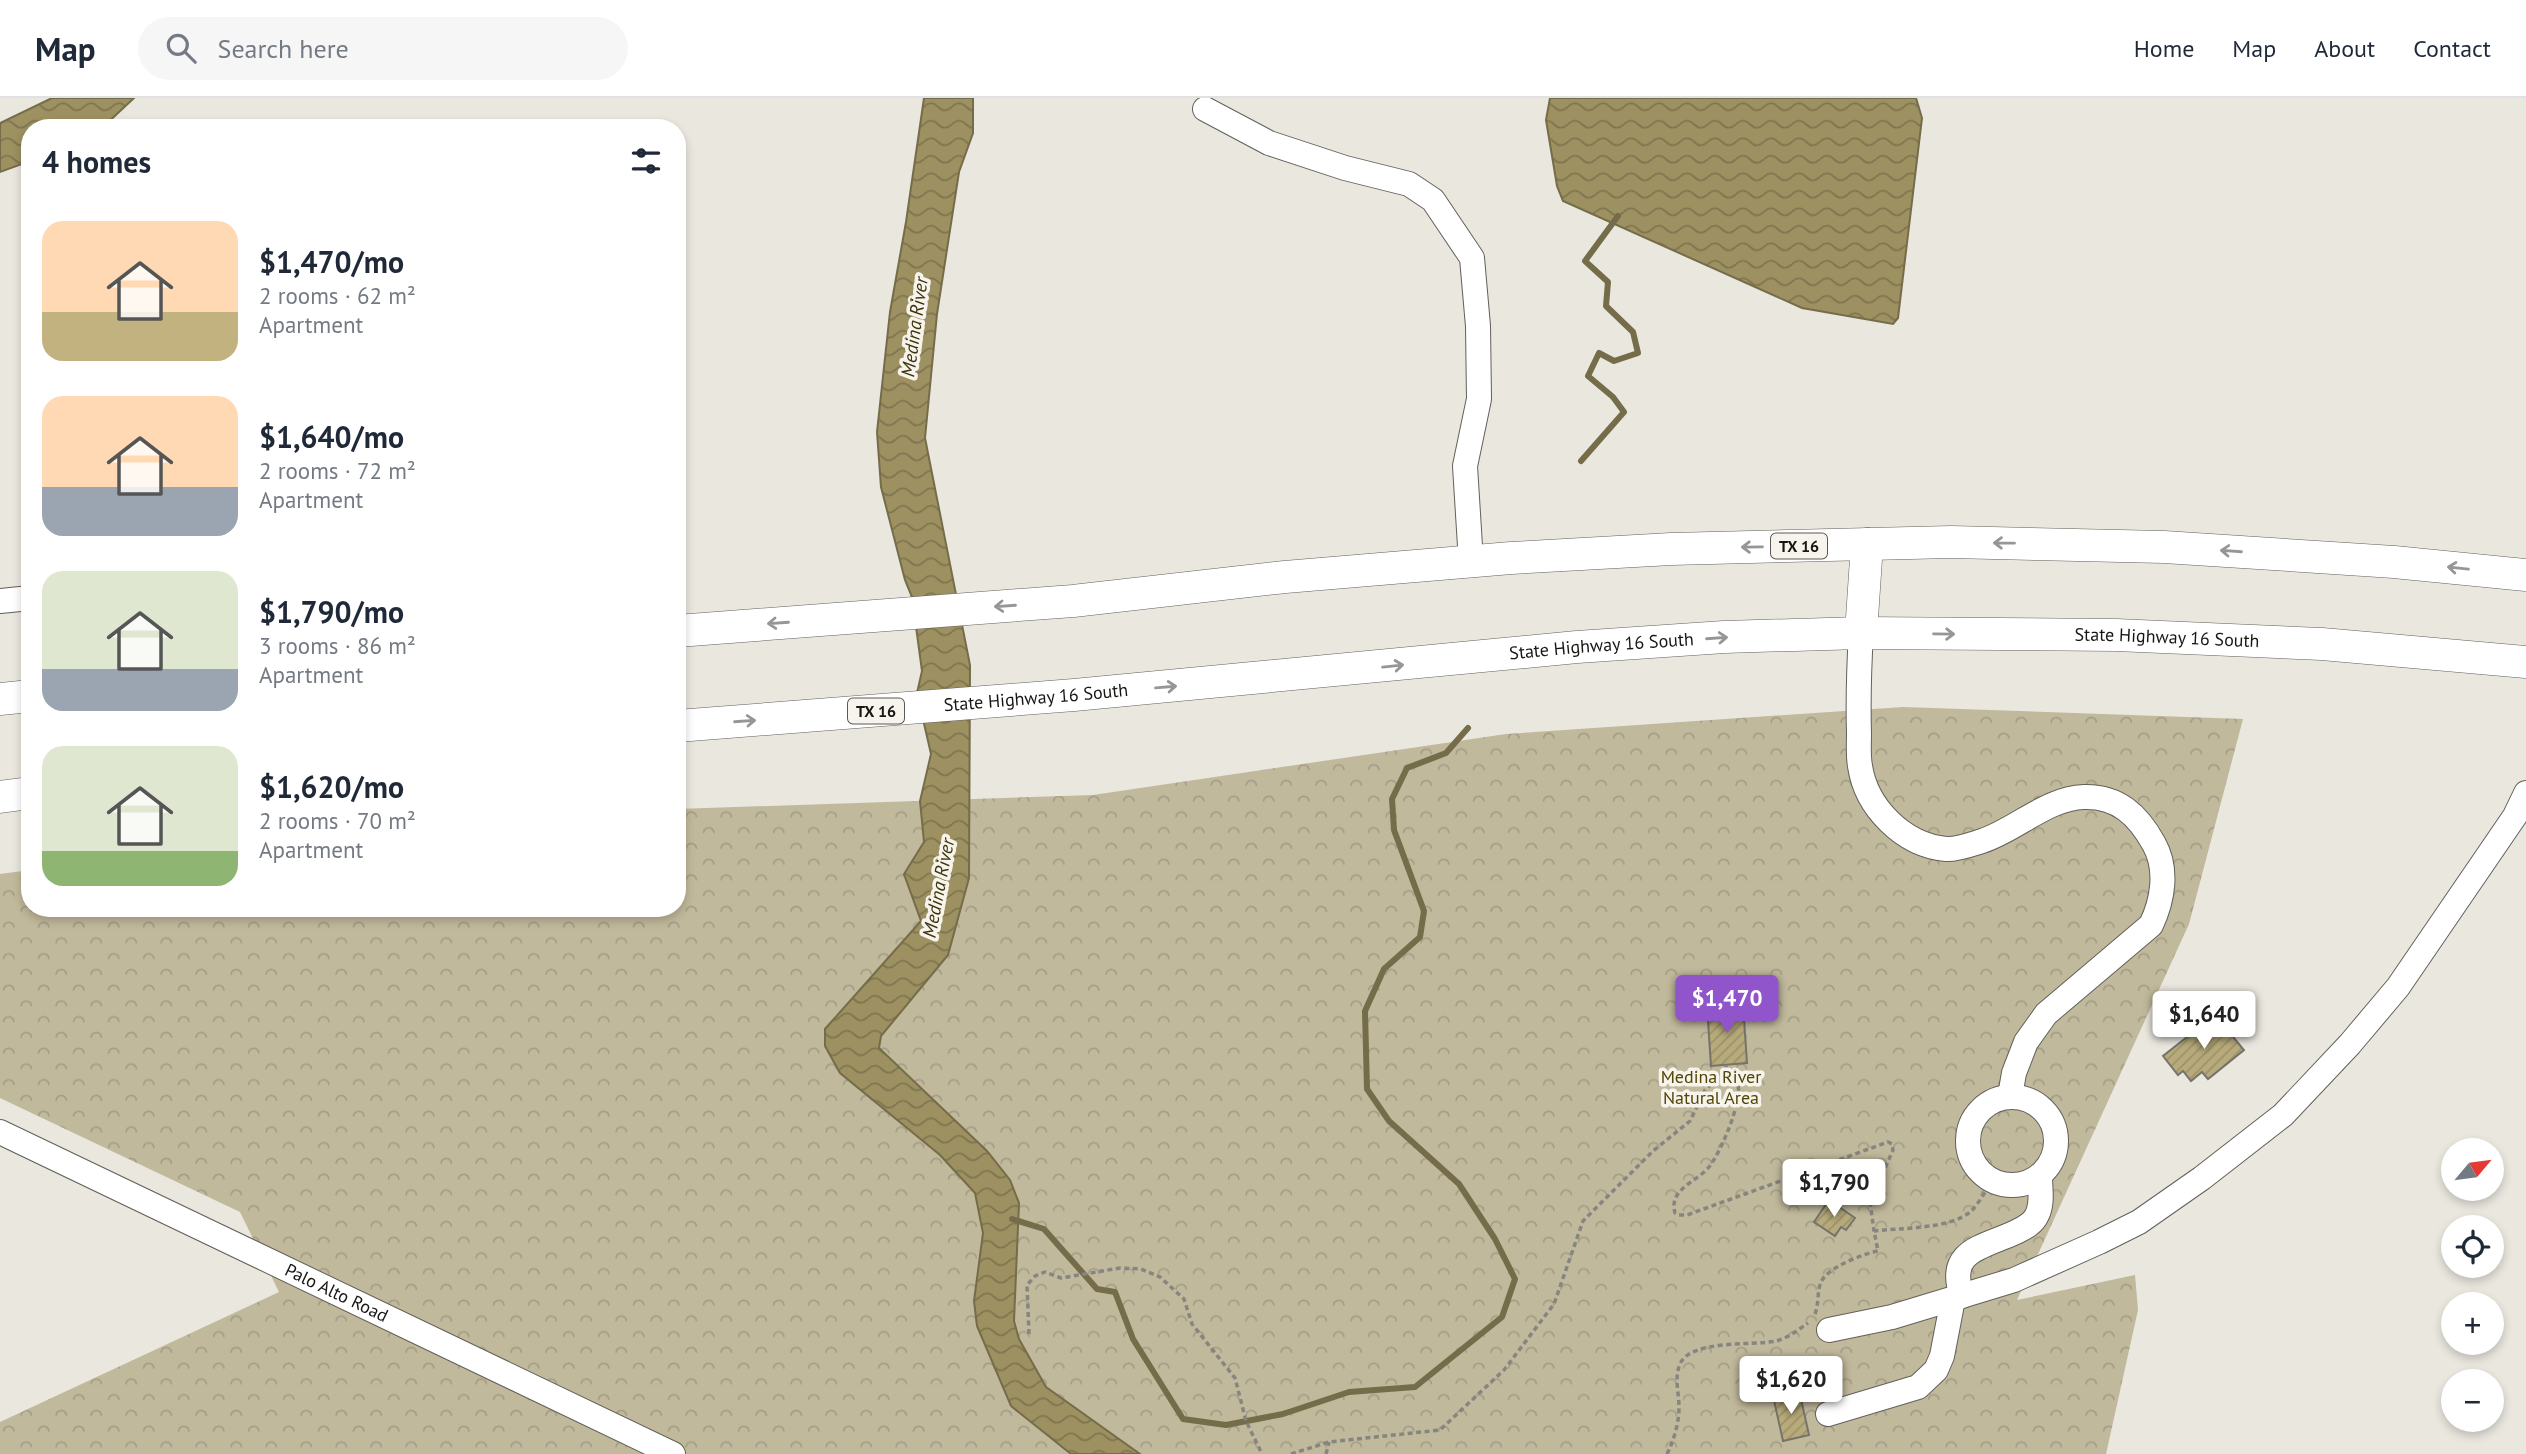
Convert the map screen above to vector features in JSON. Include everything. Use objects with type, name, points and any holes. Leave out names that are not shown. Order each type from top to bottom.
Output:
[{"type":"main road","name":"TX 16","points":[[686,630],[1073,601],[1285,576],[1671,549],[1951,542],[2164,547],[2394,562],[2526,575]]},
{"type":"main road","points":[[1861,633],[1867,544]]},
{"type":"main road","name":"State Highway 16 South","points":[[686,725],[1074,695],[1577,647],[1724,637],[1861,633],[2116,635],[2281,642],[2526,662]]},
{"type":"main road","points":[[0,699],[21,697]]},
{"type":"main road","points":[[0,797],[21,794]]},
{"type":"street","points":[[1205,109],[1269,143],[1345,168],[1409,184],[1433,200],[1472,258],[1478,326],[1479,399],[1465,466],[1471,562]]},
{"type":"street","points":[[0,601],[21,599]]},
{"type":"street","points":[[1861,633],[1857,683],[1860,767],[1873,801],[1892,825],[1917,841],[1947,849],[1983,841],[2056,803],[2082,797],[2108,799],[2129,810],[2146,828],[2157,849],[2163,876],[2160,906],[2151,925],[2046,1014],[2026,1042],[2014,1073],[2010,1096]]},
{"type":"street","points":[[1829,1330],[1892,1317],[2014,1280],[2139,1222],[2202,1178],[2283,1115],[2350,1044],[2398,987],[2515,816],[2526,793]]},
{"type":"street","points":[[2010,1096],[2026,1098],[2040,1106],[2051,1118],[2056,1133],[2056,1149],[2050,1164],[2040,1176],[2025,1184],[2008,1185],[1992,1181],[1979,1170],[1971,1156],[1968,1139],[1971,1123],[1980,1110],[1994,1100],[2010,1096]]},
{"type":"street","name":"Palo Alto Road","points":[[0,1132],[674,1454]]},
{"type":"street","points":[[1828,1414],[1919,1387],[1936,1370],[1957,1298],[1958,1266],[1966,1255],[2028,1226],[2037,1215],[2041,1199],[2040,1176]]},
{"type":"path","points":[[1667,1454],[1677,1425],[1677,1374],[1681,1361],[1688,1354],[1704,1348],[1774,1341],[1799,1330],[1810,1322],[1816,1310],[1819,1284],[1825,1275],[1856,1257],[1878,1251],[1870,1202],[1893,1150],[1892,1144],[1888,1142],[1687,1215],[1675,1213],[1674,1201],[1681,1190],[1710,1166],[1738,1104],[1738,1085],[1727,1071],[1726,1065]]},
{"type":"path","points":[[1291,1454],[1329,1443],[1440,1430],[1504,1370],[1554,1304],[1583,1221],[1653,1151],[1690,1121],[1705,1090],[1727,1071]]},
{"type":"path","points":[[1874,1231],[1957,1219],[1975,1206],[1992,1181]]},
{"type":"path","points":[[1029,1334],[1027,1285],[1035,1276],[1045,1272],[1061,1278],[1120,1268],[1141,1269],[1160,1277],[1184,1299],[1192,1324],[1235,1378],[1246,1421],[1262,1454]]},
{"type":"path","points":[[1326,1454],[1329,1443]]},
{"type":"green space","name":"Medina River Natural Area","points":[[1903,707],[2243,719],[2189,924],[2017,1300],[2135,1275],[2138,1310],[2106,1454],[0,1454],[0,1422],[279,1292],[240,1212],[0,1098],[0,874],[21,871],[21,917],[686,917],[686,809],[1093,795],[1506,734]]},
{"type":"water","points":[[52,98],[134,98],[112,119],[21,119],[21,164],[0,172],[0,123]]},
{"type":"water","name":"Medina River","points":[[924,98],[973,98],[973,133],[959,172],[937,314],[925,438],[970,665],[969,878],[948,955],[881,1036],[879,1048],[987,1151],[1010,1180],[1019,1203],[1014,1321],[1019,1339],[1046,1387],[1140,1454],[1071,1454],[1011,1406],[977,1326],[974,1301],[983,1233],[975,1193],[940,1155],[840,1073],[825,1046],[825,1029],[921,921],[904,874],[924,842],[920,801],[931,754],[917,693],[922,671],[912,597],[905,580],[881,487],[877,432],[890,312]]},
{"type":"water","points":[[1550,98],[1916,98],[1922,118],[1898,318],[1893,324],[1802,308],[1563,201],[1557,186],[1546,120]]},
{"type":"building","points":[[1743,1004],[1747,1063],[1711,1066],[1707,1006]]},
{"type":"building","points":[[2215,1015],[2244,1050],[2208,1079],[2202,1072],[2191,1081],[2183,1071],[2178,1075],[2163,1056]]},
{"type":"building","points":[[1829,1200],[1855,1218],[1846,1230],[1841,1227],[1835,1236],[1814,1222]]},
{"type":"building","points":[[1799,1390],[1809,1435],[1783,1441],[1773,1396]]},
{"type":"waterway","points":[[1581,461],[1624,412],[1613,397],[1588,376],[1599,353],[1614,361],[1638,353],[1633,332],[1606,306],[1608,282],[1585,261],[1618,216]]},
{"type":"waterway","points":[[1012,1219],[1044,1229],[1097,1289],[1115,1292],[1133,1339],[1183,1419],[1226,1425],[1283,1414],[1349,1392],[1415,1387],[1502,1317],[1515,1279],[1495,1239],[1459,1184],[1389,1121],[1367,1089],[1365,1011],[1384,969],[1420,937],[1424,911],[1394,830],[1392,799],[1407,768],[1446,753],[1468,728]]}]
